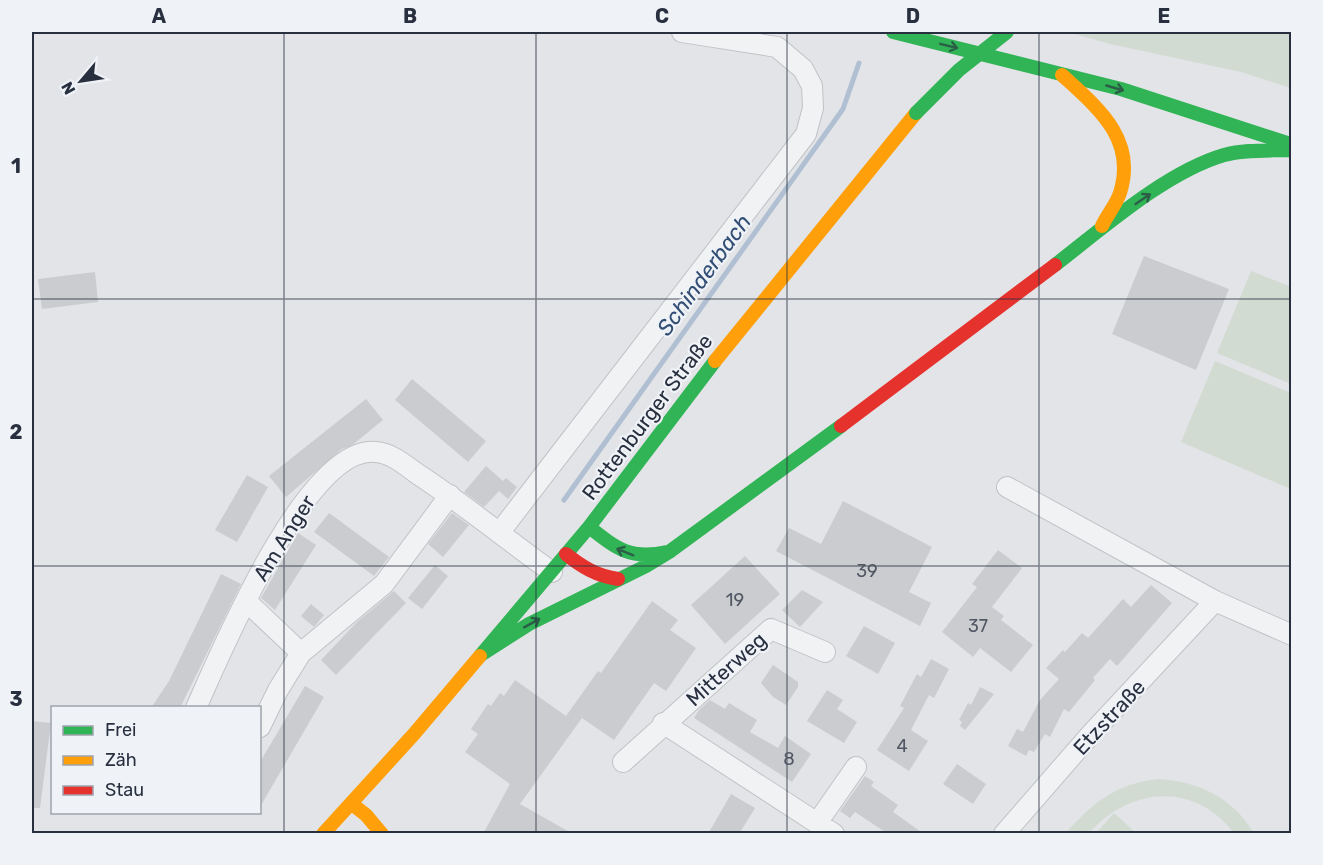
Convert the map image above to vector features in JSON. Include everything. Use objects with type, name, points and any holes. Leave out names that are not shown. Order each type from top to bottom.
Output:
[{"type":"main road","points":[[893,32],[1059,72],[1292,144]]},
{"type":"main road","points":[[982,32],[1023,42]]},
{"type":"main road","name":"Rottenburger Straße","points":[[323,834],[552,572],[589,527],[717,358],[916,113],[958,70],[1007,32]]},
{"type":"main road","points":[[1059,72],[1108,118],[1118,134],[1124,152],[1124,174],[1120,193],[1096,235]]},
{"type":"main road","points":[[482,654],[529,624],[669,552],[1163,185],[1213,159],[1240,152],[1292,150]]},
{"type":"main road","points":[[589,527],[615,548],[632,556],[652,556],[669,552]]},
{"type":"main road","points":[[566,554],[594,574],[603,578],[618,579]]},
{"type":"main road","points":[[351,804],[366,815],[382,834]]},
{"type":"street","points":[[499,533],[806,134],[813,108],[812,86],[803,69],[777,47],[682,32]]},
{"type":"street","name":"Am Anger","points":[[197,706],[246,601],[274,549],[310,492],[338,467],[356,456],[375,451],[392,457],[450,495],[552,572]]},
{"type":"street","points":[[1007,487],[1215,601],[1289,629]]},
{"type":"street","points":[[261,725],[283,681],[301,653],[384,584],[450,495]]},
{"type":"street","name":"Am Anger","points":[[246,601],[301,653]]},
{"type":"street","name":"Etzstraße","points":[[1004,834],[1091,734],[1215,601]]},
{"type":"street","name":"Mitterweg","points":[[623,762],[663,723],[771,629],[825,652]]},
{"type":"street","name":"Mitterweg","points":[[663,723],[834,834]]},
{"type":"street","points":[[817,823],[856,767]]},
{"type":"shaded area","points":[[1068,32],[1291,32],[1291,88],[1241,72],[1110,44]]},
{"type":"shaded area","points":[[1251,271],[1291,287],[1291,384],[1217,353]]},
{"type":"shaded area","points":[[1215,361],[1291,393],[1291,489],[1181,442]]},
{"type":"shaded area","points":[[1157,779],[1186,783],[1213,793],[1235,810],[1254,833],[1234,833],[1218,816],[1200,805],[1181,798],[1162,796],[1142,799],[1123,806],[1089,833],[1066,833],[1086,812],[1106,797],[1129,786]]},
{"type":"shaded area","points":[[1114,813],[1136,833],[1096,833]]},
{"type":"building","points":[[1144,256],[1229,289],[1196,370],[1112,334]]},
{"type":"building","points":[[95,272],[98,302],[42,309],[38,279]]},
{"type":"building","points":[[412,379],[486,441],[468,462],[395,400]]},
{"type":"building","points":[[366,399],[383,420],[351,446],[342,449],[286,497],[269,476]]},
{"type":"building","points":[[486,466],[503,481],[506,478],[517,487],[508,499],[499,491],[484,507],[464,492]]},
{"type":"building","points":[[247,475],[268,487],[237,542],[215,530]]},
{"type":"building","points":[[843,501],[932,547],[909,592],[931,603],[920,626],[776,551],[789,528],[821,544]]},
{"type":"building","points":[[329,513],[389,557],[374,576],[314,532]]},
{"type":"building","points":[[452,513],[469,525],[443,557],[428,544]]},
{"type":"building","points":[[298,533],[316,545],[275,610],[261,598]]},
{"type":"building","points":[[998,550],[1022,568],[992,607],[1004,616],[1001,620],[1033,645],[1011,672],[980,648],[973,657],[942,632],[977,587],[972,584]]},
{"type":"building","points":[[745,556],[780,594],[725,644],[691,605]]},
{"type":"building","points":[[435,565],[448,576],[422,609],[408,598]]},
{"type":"building","points":[[221,574],[241,584],[181,706],[152,706],[169,681]]},
{"type":"building","points":[[1151,585],[1172,603],[1117,666],[1110,659],[1093,678],[1095,680],[1069,712],[1064,709],[1050,737],[1045,734],[1034,752],[1029,750],[1026,756],[1008,746],[1017,729],[1023,732],[1040,700],[1059,679],[1046,668],[1082,633],[1088,638],[1123,599],[1131,607]]},
{"type":"building","points":[[802,590],[823,602],[800,627],[782,610]]},
{"type":"building","points":[[394,591],[406,603],[336,675],[321,660],[357,622]]},
{"type":"building","points":[[652,601],[678,620],[670,630],[696,648],[666,691],[654,683],[614,740],[582,718],[520,804],[573,834],[483,834],[510,784],[465,752],[478,734],[471,729],[488,704],[491,706],[500,693],[504,696],[515,680],[566,716],[598,671],[601,673]]},
{"type":"building","points":[[311,604],[324,615],[314,627],[301,616]]},
{"type":"building","points":[[864,626],[895,643],[878,674],[846,656]]},
{"type":"building","points":[[931,659],[949,669],[934,698],[929,695],[911,730],[928,741],[909,771],[877,750],[904,708],[900,706],[917,674],[921,677]]},
{"type":"building","points":[[773,665],[798,682],[798,687],[786,705],[773,697],[761,683]]},
{"type":"building","points":[[305,686],[324,697],[261,805],[261,760]]},
{"type":"building","points":[[980,687],[994,694],[965,730],[960,726],[962,722],[959,720],[968,703],[971,705]]},
{"type":"building","points":[[827,690],[843,700],[837,709],[857,722],[844,743],[807,721]]},
{"type":"building","points":[[710,700],[725,709],[729,703],[757,720],[750,732],[778,748],[785,736],[811,754],[792,782],[694,718]]},
{"type":"building","points":[[32,721],[51,723],[40,808],[32,808]]},
{"type":"building","points":[[957,764],[986,784],[973,804],[943,784]]},
{"type":"building","points":[[865,776],[874,782],[871,786],[898,805],[893,812],[924,834],[888,834],[855,812],[850,818],[840,811]]},
{"type":"building","points":[[731,794],[755,808],[739,834],[708,834]]},
{"type":"waterway","name":"Schinderbach","points":[[564,500],[843,109],[859,63]]},
{"type":"traffic: fast","points":[[893,32],[1121,89],[1287,143]]},
{"type":"traffic: fast","points":[[916,113],[959,70],[1007,32]]},
{"type":"traffic: fast","points":[[1055,265],[1136,202],[1202,163],[1241,152],[1292,150]]},
{"type":"traffic: fast","points":[[480,656],[589,527],[715,361]]},
{"type":"traffic: fast","points":[[482,654],[529,624],[646,566],[669,552],[841,426]]},
{"type":"traffic: fast","points":[[589,527],[625,551],[643,555],[667,552]]},
{"type":"traffic: slow","points":[[1062,75],[1089,100],[1111,126],[1119,141],[1123,156],[1124,174],[1120,193],[1102,226]]},
{"type":"traffic: slow","points":[[715,361],[916,113]]},
{"type":"traffic: slow","points":[[323,834],[414,734],[480,656]]},
{"type":"traffic: slow","points":[[352,804],[366,815],[382,834]]},
{"type":"traffic: jam","points":[[841,426],[1055,265]]},
{"type":"traffic: jam","points":[[566,554],[590,570],[618,579]]}]
